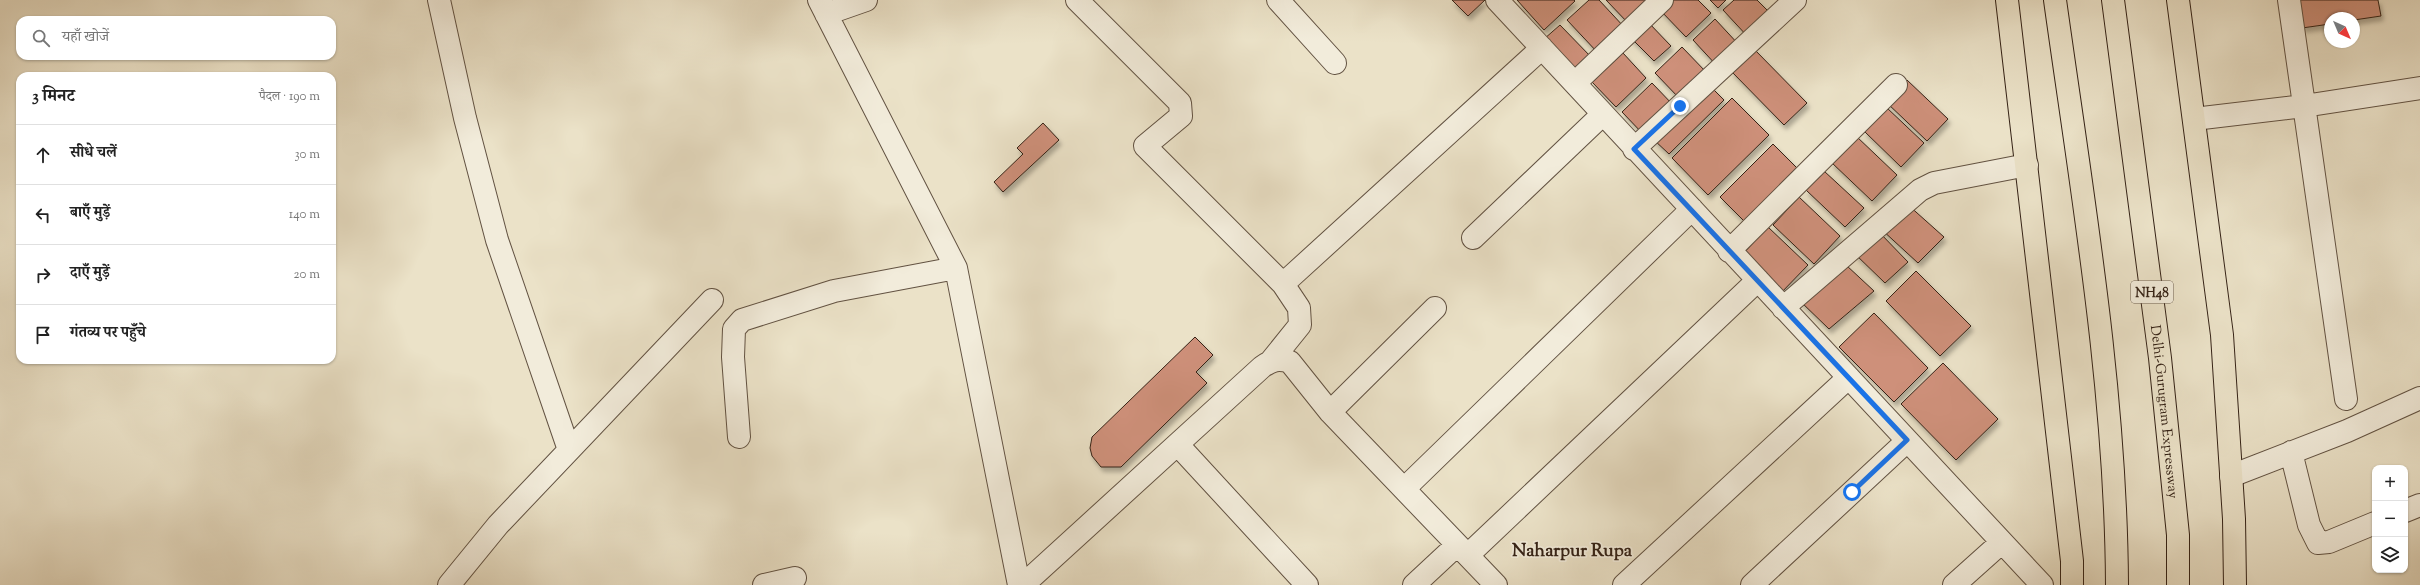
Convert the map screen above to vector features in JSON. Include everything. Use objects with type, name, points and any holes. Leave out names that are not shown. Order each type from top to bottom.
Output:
[{"type":"main road","points":[[2008,0],[2072,560],[2072,585]]},
{"type":"main road","points":[[2055,0],[2107,382],[2117,585]]},
{"type":"main road","name":"Delhi-Gurugram Expressway","points":[[2113,0],[2160,358],[2178,535],[2178,585]]},
{"type":"main road","points":[[2178,0],[2222,335],[2231,476],[2235,585]]},
{"type":"street","points":[[439,0],[465,118],[497,240],[569,450]]},
{"type":"street","points":[[866,0],[822,7],[956,268],[1019,585]]},
{"type":"street","points":[[1023,585],[1178,446],[1271,360],[1300,325],[1299,308],[1283,284],[1145,146],[1181,116],[1180,103],[1077,0]]},
{"type":"street","points":[[1278,0],[1335,63]]},
{"type":"street","points":[[1575,83],[1662,0]]},
{"type":"street","points":[[1634,149],[1795,0]]},
{"type":"street","points":[[2289,0],[2346,399]]},
{"type":"street","points":[[1500,1],[1634,149],[1692,209],[1729,251],[1758,280],[2042,585]]},
{"type":"street","points":[[1283,284],[1542,48]]},
{"type":"street","points":[[1729,251],[1896,85]]},
{"type":"street","points":[[2194,119],[2304,106],[2420,88]]},
{"type":"street","points":[[1473,238],[1603,114]]},
{"type":"street","points":[[1783,308],[1920,190],[1934,183],[2027,164]]},
{"type":"street","points":[[1404,489],[1692,209]]},
{"type":"street","points":[[739,437],[733,357],[734,329],[742,320],[834,291],[956,268]]},
{"type":"street","points":[[1414,585],[1463,550],[1758,280]]},
{"type":"street","points":[[449,585],[498,525],[712,300]]},
{"type":"street","points":[[1330,412],[1435,308]]},
{"type":"street","points":[[1271,360],[1281,359],[1290,362],[1330,412],[1496,585]]},
{"type":"street","points":[[1624,585],[1848,378]]},
{"type":"street","points":[[2231,476],[2420,398]]},
{"type":"street","points":[[1752,585],[1907,440]]},
{"type":"street","points":[[1178,446],[1307,585]]},
{"type":"street","points":[[2291,452],[2309,525],[2318,543],[2329,542],[2372,524]]},
{"type":"street","points":[[2408,510],[2420,505]]},
{"type":"street","points":[[1954,585],[2002,542]]},
{"type":"street","points":[[764,585],[795,578]]},
{"type":"building","points":[[1452,0],[1485,0],[1468,16]]},
{"type":"building","points":[[1517,0],[1574,0],[1575,1],[1544,30]]},
{"type":"building","points":[[1589,0],[1599,0],[1625,28],[1598,53],[1567,20]]},
{"type":"building","points":[[1606,0],[1653,0],[1629,24]]},
{"type":"building","points":[[1668,0],[1698,0],[1711,13],[1686,37],[1659,9]]},
{"type":"building","points":[[1710,0],[1726,0],[1718,8]]},
{"type":"building","points":[[1734,0],[1757,0],[1773,16],[1749,38],[1723,10]]},
{"type":"building","points":[[2297,0],[2378,0],[2381,16],[2360,19],[2360,12],[2324,12],[2324,25],[2302,28]]},
{"type":"building","points":[[1715,19],[1740,46],[1718,67],[1693,40]]},
{"type":"building","points":[[1647,21],[1671,46],[1654,61],[1630,37]]},
{"type":"building","points":[[1560,25],[1592,58],[1576,73],[1544,39]]},
{"type":"building","points":[[1682,47],[1707,73],[1680,99],[1655,73]]},
{"type":"building","points":[[1754,49],[1807,103],[1784,125],[1731,71]]},
{"type":"building","points":[[1623,53],[1646,78],[1616,107],[1592,82]]},
{"type":"building","points":[[1907,80],[1948,119],[1927,141],[1886,102]]},
{"type":"building","points":[[1652,83],[1675,107],[1645,136],[1622,112]]},
{"type":"building","points":[[1708,84],[1724,100],[1669,154],[1653,139]]},
{"type":"building","points":[[1732,98],[1769,135],[1708,195],[1672,158]]},
{"type":"building","points":[[1886,107],[1924,143],[1901,167],[1864,131]]},
{"type":"building","points":[[1043,123],[1059,140],[1003,192],[994,182],[1023,154],[1017,148]]},
{"type":"building","points":[[1856,136],[1897,175],[1872,201],[1831,162]]},
{"type":"building","points":[[1773,144],[1801,172],[1748,225],[1720,197]]},
{"type":"building","points":[[1824,171],[1864,208],[1845,227],[1806,190]]},
{"type":"building","points":[[1799,197],[1840,236],[1814,264],[1773,225]]},
{"type":"building","points":[[1907,204],[1944,237],[1918,263],[1881,229]]},
{"type":"building","points":[[1768,227],[1808,265],[1779,295],[1740,257]]},
{"type":"building","points":[[1878,231],[1908,262],[1885,283],[1854,253]]},
{"type":"building","points":[[1846,265],[1874,291],[1829,329],[1799,300]]},
{"type":"building","points":[[1916,271],[1971,326],[1940,356],[1886,301]]},
{"type":"building","points":[[1874,313],[1928,368],[1894,402],[1839,347]]},
{"type":"building","points":[[1195,337],[1213,355],[1196,372],[1207,383],[1121,467],[1101,467],[1092,456],[1090,448],[1092,437]]},
{"type":"building","points":[[1943,363],[1998,419],[1956,460],[1901,404]]},
{"type":"district","name":"Naharpur Rupa","points":[[1572,550]]},
{"type":"route","points":[[1680,106],[1634,149],[1692,209],[1729,251],[1758,280],[1907,440],[1852,492]]}]
